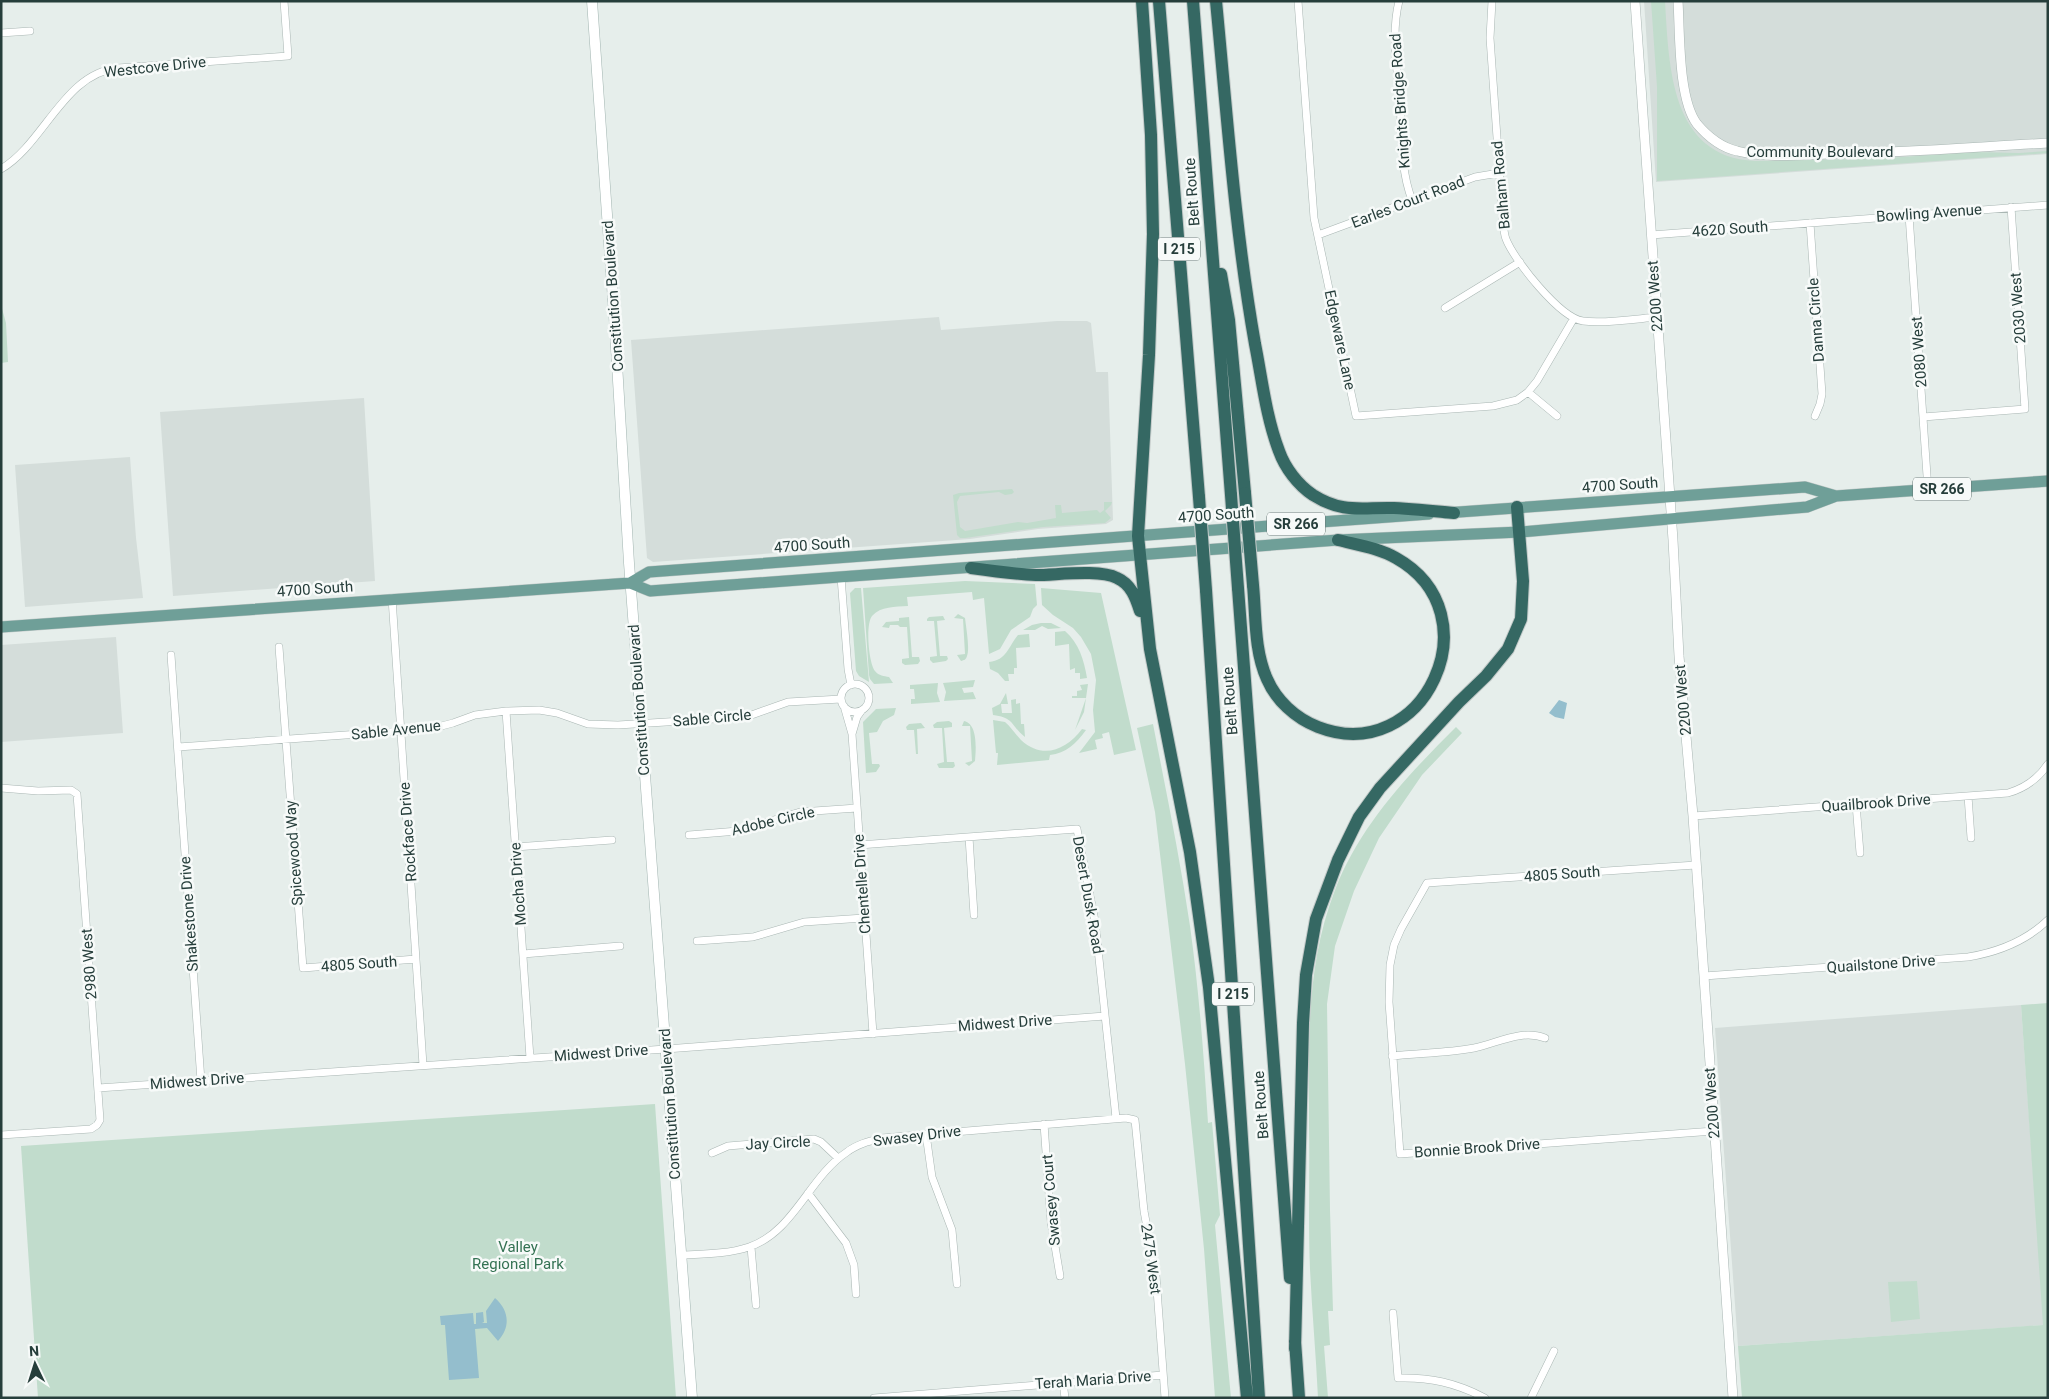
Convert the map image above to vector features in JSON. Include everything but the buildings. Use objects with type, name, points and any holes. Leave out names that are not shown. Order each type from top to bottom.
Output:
[{"type":"highway","points":[[1142,1],[1151,135],[1154,234],[1138,536],[1150,649]]},
{"type":"highway","name":"Belt Route","points":[[1159,1],[1206,590],[1259,1398]]},
{"type":"highway","name":"Belt Route","points":[[1193,1],[1299,1398]]},
{"type":"highway","points":[[1216,1],[1245,280],[1260,369],[1274,438],[1279,453],[1287,467],[1307,490],[1334,505],[1360,510],[1391,508],[1454,513]]},
{"type":"highway","points":[[1211,235],[1222,276],[1229,320],[1261,663],[1273,690],[1290,710],[1315,726],[1337,732],[1368,732],[1396,722],[1420,703],[1436,678],[1444,648],[1444,633],[1440,611],[1426,584],[1405,564],[1382,552],[1338,540]]},
{"type":"highway","points":[[1296,1348],[1303,1023],[1306,975],[1316,920],[1338,860],[1358,817],[1380,788],[1486,676],[1508,649],[1521,619],[1523,581],[1517,508]]},
{"type":"highway","points":[[971,568],[1026,574],[1098,574],[1117,577],[1130,587],[1135,596],[1150,649],[1184,818],[1204,945],[1216,1045],[1247,1398]]},
{"type":"main road","name":"Constitution Boulevard","points":[[592,1],[614,314],[630,583],[692,1398]]},
{"type":"main road","name":"4700 South","points":[[1,627],[392,598],[630,583],[650,591],[1338,540],[1520,532],[1807,508],[1836,496],[2048,481]]},
{"type":"main road","name":"4700 South","points":[[630,583],[648,572],[1805,487],[1836,496]]},
{"type":"street","name":"Westcove Drive","points":[[1,169],[17,157],[76,89],[102,71],[288,56],[284,1]]},
{"type":"street","name":"Edgeware Lane","points":[[1298,1],[1312,204],[1356,416],[1493,406],[1517,400],[1528,392],[1537,381],[1574,318]]},
{"type":"street","name":"Knights Bridge Road","points":[[1399,1],[1395,34],[1398,86],[1405,174],[1412,200]]},
{"type":"street","name":"Balham Road","points":[[1492,1],[1490,38],[1505,237],[1520,262],[1552,302],[1574,318],[1583,321],[1594,321],[1657,317]]},
{"type":"street","name":"2200 West","points":[[1635,1],[1672,520],[1679,656],[1693,816],[1733,1398]]},
{"type":"street","name":"Community Boulevard","points":[[1678,1],[1686,97],[1696,122],[1707,135],[1722,146],[1752,154],[1808,155],[2048,143]]},
{"type":"street","points":[[1,33],[30,31]]},
{"type":"street","name":"Earles Court Road","points":[[1318,235],[1475,176],[1499,173]]},
{"type":"street","name":"Bowling Avenue","points":[[1810,223],[2048,204]]},
{"type":"street","name":"2030 West","points":[[1923,417],[2025,409],[2011,207]]},
{"type":"street","name":"2080 West","points":[[1909,215],[1928,490]]},
{"type":"street","name":"4620 South","points":[[1651,235],[1810,223]]},
{"type":"street","name":"Danna Circle","points":[[1810,223],[1822,394],[1815,416]]},
{"type":"street","points":[[1445,308],[1520,262]]},
{"type":"street","points":[[1528,392],[1557,416]]},
{"type":"street","points":[[841,577],[848,673],[851,685],[845,689],[841,699]]},
{"type":"street","name":"Rockface Drive","points":[[392,598],[423,1065]]},
{"type":"street","name":"Spicewood Way","points":[[279,647],[303,968]]},
{"type":"street","name":"Shakestone Drive","points":[[171,655],[202,1081]]},
{"type":"street","name":"Chentelle Drive","points":[[851,685],[861,686],[868,694],[869,701],[857,717],[852,734]]},
{"type":"street","name":"Chentelle Drive","points":[[841,699],[852,734],[873,1034]]},
{"type":"street","name":"Sable Circle","points":[[641,724],[746,717],[788,702],[841,699]]},
{"type":"street","points":[[844,706],[855,712],[862,710]]},
{"type":"street","name":"Sable Avenue","points":[[178,747],[430,729],[475,714],[506,711],[538,710],[557,713],[588,724],[641,724]]},
{"type":"street","name":"Mocha Drive","points":[[506,711],[530,1058]]},
{"type":"street","name":"Quailbrook Drive","points":[[1693,816],[2008,793],[2021,789],[2043,772],[2048,764]]},
{"type":"street","name":"2980 West","points":[[1,788],[38,791],[70,790],[77,794],[100,1120],[91,1129],[1,1135]]},
{"type":"street","points":[[1968,796],[1971,838]]},
{"type":"street","points":[[1856,804],[1860,853]]},
{"type":"street","name":"Adobe Circle","points":[[689,834],[738,831],[800,812],[857,808]]},
{"type":"street","name":"Desert Dusk Road","points":[[859,845],[1077,829],[1092,901],[1116,1118]]},
{"type":"street","points":[[969,838],[974,915]]},
{"type":"street","points":[[515,847],[612,840]]},
{"type":"street","name":"4805 South","points":[[1427,884],[1696,864]]},
{"type":"street","name":"Bonnie Brook Drive","points":[[1427,884],[1401,929],[1394,945],[1390,965],[1388,986],[1400,1154],[1714,1131]]},
{"type":"street","points":[[697,941],[753,937],[804,922],[864,918]]},
{"type":"street","name":"Quailstone Drive","points":[[1704,976],[1968,957],[2000,950],[2020,941],[2048,920]]},
{"type":"street","points":[[523,954],[620,946]]},
{"type":"street","name":"4805 South","points":[[303,968],[416,959]]},
{"type":"street","name":"Midwest Drive","points":[[98,1088],[666,1049],[1105,1016]]},
{"type":"street","points":[[1392,1056],[1474,1048],[1522,1035],[1545,1038]]},
{"type":"street","name":"Swasey Drive","points":[[681,1254],[727,1252],[751,1247],[776,1231],[838,1158],[869,1141],[882,1138],[1116,1118],[1135,1120]]},
{"type":"street","name":"2475 West","points":[[1135,1120],[1144,1211],[1155,1269],[1164,1398]]},
{"type":"street","name":"Swasey Court","points":[[1044,1124],[1052,1222],[1060,1276]]},
{"type":"street","points":[[926,1134],[932,1177],[952,1230],[957,1284]]},
{"type":"street","name":"Jay Circle","points":[[712,1153],[728,1146],[814,1139],[821,1142],[838,1158]]},
{"type":"street","points":[[808,1193],[846,1243],[854,1265],[856,1294]]},
{"type":"street","points":[[751,1247],[756,1306]]},
{"type":"street","points":[[1393,1313],[1398,1378],[1426,1378],[1446,1381],[1462,1386],[1485,1398]]},
{"type":"street","points":[[1530,1398],[1554,1351]]},
{"type":"street","name":"Terah Maria Drive","points":[[874,1398],[965,1394],[1004,1386],[1163,1374]]},
{"type":"street","points":[[1064,1382],[1065,1398]]},
{"type":"shaded area","points":[[1644,1],[2048,1],[2048,154],[1656,182]]},
{"type":"shaded area","points":[[939,317],[941,330],[1057,321],[1087,321],[1091,323],[1096,372],[1108,372],[1113,520],[1106,524],[1038,529],[970,539],[653,562],[647,558],[631,340]]},
{"type":"shaded area","points":[[364,398],[375,581],[173,596],[160,412]]},
{"type":"shaded area","points":[[130,457],[143,598],[25,607],[15,465]]},
{"type":"shaded area","points":[[116,637],[123,733],[1,742],[1,645]]},
{"type":"shaded area","points":[[2021,1005],[2044,1325],[1738,1346],[1715,1028]]},
{"type":"green space","points":[[1651,1],[1665,1],[1673,79],[1680,104],[1690,126],[1706,143],[1727,156],[1755,161],[1872,159],[1975,152],[2019,153],[2048,151],[2048,153],[1657,181],[1657,87]]},
{"type":"green space","points":[[1,305],[6,323],[8,362],[1,363]]},
{"type":"green space","points":[[1012,489],[1014,492],[1012,494],[1005,495],[999,492],[960,496],[957,502],[960,527],[965,531],[1056,518],[1055,505],[1061,505],[1062,513],[1097,510],[1100,513],[1104,510],[1104,502],[1112,502],[1105,511],[1111,518],[1105,523],[1043,527],[965,538],[960,538],[957,535],[953,495]]},
{"type":"green space","points":[[965,581],[1035,584],[1037,605],[1030,617],[1011,630],[1000,649],[989,654],[984,598],[973,600],[972,592],[907,597],[908,606],[880,610],[872,616],[870,621],[869,644],[871,661],[878,674],[889,677],[893,683],[874,684],[869,675],[863,588]]},
{"type":"green space","points":[[855,588],[861,588],[869,682],[859,676],[856,671],[850,593]]},
{"type":"green space","points":[[1041,588],[1101,593],[1136,750],[1114,755],[1109,732],[1102,734],[1103,738],[1095,740],[1097,749],[1079,753],[1095,732],[1093,710],[1096,680],[1091,654],[1073,628],[1042,605]]},
{"type":"green space","points":[[958,614],[965,618],[968,643],[967,657],[961,661],[957,655],[965,654],[963,619],[954,618]]},
{"type":"green space","points":[[943,616],[945,620],[937,621],[940,656],[947,656],[948,659],[933,663],[930,657],[937,656],[934,621],[927,621],[927,619],[929,617]]},
{"type":"green space","points":[[909,617],[912,657],[919,657],[920,661],[918,664],[905,665],[902,663],[902,659],[909,658],[907,627],[890,625],[889,628],[882,627],[886,622],[899,621],[899,618]]},
{"type":"green space","points":[[1041,623],[1051,623],[1061,628],[1048,629],[1042,626],[1035,630],[1023,630]]},
{"type":"green space","points":[[1065,631],[1074,641],[1080,652],[1087,678],[1080,679],[1080,673],[1075,673],[1075,668],[1070,670],[1069,644],[1055,646],[1055,632]]},
{"type":"green space","points":[[1029,634],[1030,647],[1016,648],[1017,668],[1014,668],[1014,674],[1008,674],[1009,681],[1005,681],[998,673],[990,669],[989,662],[1000,659],[1018,635]]},
{"type":"green space","points":[[975,680],[973,687],[962,688],[964,693],[973,692],[976,699],[944,701],[946,692],[943,683]]},
{"type":"green space","points":[[938,683],[937,693],[940,702],[911,704],[911,699],[915,699],[914,689],[910,689],[910,685]]},
{"type":"green space","points":[[1088,684],[1086,698],[1072,698],[1072,696],[1077,696],[1077,691],[1082,690],[1080,685]]},
{"type":"green space","points":[[1006,693],[1008,704],[1001,704],[1002,713],[1012,713],[1011,700],[1016,699],[1016,704],[1020,703],[1021,724],[1024,724],[1025,737],[1009,720],[993,715],[992,708],[1000,704]]},
{"type":"green space","points":[[1086,698],[1084,712],[1075,730]]},
{"type":"green space","points":[[896,708],[894,715],[883,721],[877,732],[869,733],[872,764],[879,764],[880,766],[876,772],[866,773],[863,722],[876,709]]},
{"type":"green space","points":[[993,720],[1005,722],[1029,746],[1046,751],[1061,747],[1082,729],[1086,730],[1070,747],[1050,755],[1049,760],[997,765],[998,753],[996,753]]},
{"type":"green space","points":[[949,721],[952,723],[952,727],[944,728],[947,762],[954,762],[955,766],[953,768],[939,768],[937,764],[944,762],[942,728],[934,728],[933,725],[937,722]]},
{"type":"green space","points":[[964,721],[972,727],[975,738],[975,761],[969,766],[965,763],[972,761],[970,726],[962,726]]},
{"type":"green space","points":[[921,723],[925,728],[917,729],[918,754],[916,754],[914,730],[907,730],[906,727],[909,724]]},
{"type":"green space","points":[[1153,724],[1182,875],[1196,975],[1208,1123],[1212,1122],[1220,1215],[1215,1225],[1231,1398],[1215,1398],[1204,1249],[1185,1064],[1155,812],[1137,728]]},
{"type":"green space","points":[[1456,727],[1462,733],[1422,775],[1379,838],[1354,891],[1335,946],[1327,1004],[1333,1311],[1328,1311],[1330,1345],[1324,1346],[1328,1398],[1318,1398],[1309,1251],[1309,1036],[1318,948],[1335,890],[1345,866],[1358,844],[1387,802]]},
{"type":"green space","points":[[2048,1003],[2048,1398],[1742,1398],[1738,1346],[2043,1325],[2021,1005]]},
{"type":"green space","name":"Valley Regional Park","points":[[655,1104],[676,1398],[38,1398],[21,1146]]},
{"type":"green space","points":[[1917,1281],[1920,1319],[1891,1322],[1888,1282]]},
{"type":"water","points":[[1559,700],[1567,703],[1564,719],[1549,713]]},
{"type":"water","points":[[495,1298],[506,1313],[505,1330],[498,1341],[487,1328],[475,1329],[479,1378],[449,1380],[445,1325],[441,1325],[440,1316],[473,1313],[474,1324],[476,1324],[476,1313],[483,1312],[484,1322],[482,1323],[487,1323],[486,1311]]}]
